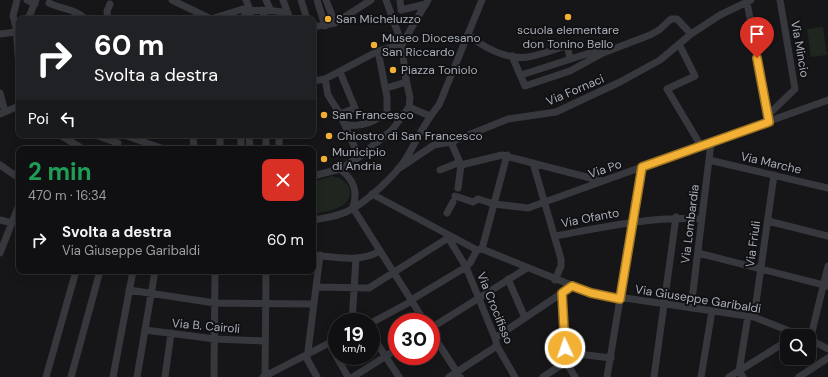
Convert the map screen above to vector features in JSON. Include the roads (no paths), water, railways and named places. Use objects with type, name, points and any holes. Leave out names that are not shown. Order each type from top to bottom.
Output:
[{"type":"street","points":[[16,26],[13,16],[17,0]]},
{"type":"street","points":[[26,0],[50,2],[61,9],[79,12],[82,16]]},
{"type":"street","points":[[246,0],[251,12]]},
{"type":"street","points":[[266,0],[270,9]]},
{"type":"street","points":[[282,0],[285,16]]},
{"type":"street","points":[[301,0],[306,16]]},
{"type":"street","points":[[317,0],[325,26]]},
{"type":"street","points":[[326,0],[335,23]]},
{"type":"street","points":[[316,27],[335,23],[371,0]]},
{"type":"street","points":[[316,175],[340,169],[359,157],[392,130],[409,106],[410,98],[406,82],[402,44],[386,0]]},
{"type":"street","points":[[400,0],[401,10],[427,2]]},
{"type":"street","points":[[316,220],[332,217],[353,208],[372,194],[398,169],[430,116],[439,105],[482,0]]},
{"type":"street","name":"Via Mincio","points":[[768,114],[795,89],[780,0]]},
{"type":"street","points":[[30,16],[37,1]]},
{"type":"street","points":[[108,16],[107,11],[111,1]]},
{"type":"street","points":[[176,1],[204,16]]},
{"type":"street","points":[[749,1],[769,122]]},
{"type":"street","name":"Via Fornaci","points":[[398,169],[434,146],[452,142],[508,119],[556,112],[620,82],[660,60],[691,34],[720,15],[749,1]]},
{"type":"street","points":[[316,80],[325,79],[378,52],[402,44],[427,2]]},
{"type":"street","points":[[243,9],[246,16]]},
{"type":"street","points":[[221,16],[243,9],[251,12],[270,9],[285,16]]},
{"type":"street","points":[[262,10],[264,16]]},
{"type":"street","points":[[512,56],[525,86],[570,71],[601,54],[650,35],[674,18],[691,34]]},
{"type":"street","points":[[0,34],[16,29]]},
{"type":"street","points":[[468,34],[485,47],[512,56],[530,57],[565,46],[568,49],[570,59]]},
{"type":"street","points":[[679,44],[695,76],[667,89],[701,146]]},
{"type":"street","points":[[521,75],[599,50],[601,54]]},
{"type":"street","points":[[349,125],[370,122],[387,112],[388,88],[378,52]]},
{"type":"street","points":[[340,72],[355,108],[340,114]]},
{"type":"street","points":[[325,79],[328,95],[340,114],[359,157]]},
{"type":"street","points":[[388,88],[406,82]]},
{"type":"street","points":[[0,93],[2,113],[16,107]]},
{"type":"street","name":"Via Po","points":[[447,214],[454,199],[473,202],[478,199],[494,204],[525,209],[828,100]]},
{"type":"street","points":[[409,106],[430,116]]},
{"type":"street","points":[[65,138],[78,146]]},
{"type":"street","points":[[101,138],[117,146]]},
{"type":"street","points":[[133,138],[155,146]]},
{"type":"street","points":[[220,138],[220,146]]},
{"type":"street","points":[[452,142],[461,164],[458,188]]},
{"type":"street","name":"Via Lombardia","points":[[691,308],[711,143]]},
{"type":"street","points":[[440,170],[502,155],[602,181]]},
{"type":"street","points":[[380,318],[470,263],[480,250],[507,156]]},
{"type":"street","name":"Via Marche","points":[[709,160],[828,188]]},
{"type":"street","points":[[1,163],[16,176]]},
{"type":"street","points":[[533,163],[561,259],[561,266],[555,280]]},
{"type":"street","points":[[607,377],[642,167]]},
{"type":"street","points":[[340,169],[347,175],[353,184],[357,196],[353,208]]},
{"type":"street","name":"Via Friuli","points":[[741,374],[761,269],[774,175]]},
{"type":"street","name":"Via Giuseppe Garibaldi","points":[[372,194],[447,236],[591,293],[620,299],[665,303],[751,316],[783,329]]},
{"type":"street","points":[[353,208],[419,313]]},
{"type":"street","points":[[0,253],[16,212]]},
{"type":"street","points":[[654,377],[676,218]]},
{"type":"street","name":"Via Ofanto","points":[[555,236],[633,221],[676,218],[702,219]]},
{"type":"street","points":[[0,220],[12,223]]},
{"type":"street","points":[[768,221],[828,236]]},
{"type":"street","points":[[316,287],[369,288],[394,273],[447,236]]},
{"type":"street","name":"Via Crocifisso","points":[[447,236],[466,266],[497,346],[516,377]]},
{"type":"street","points":[[317,377],[307,359],[316,287],[316,255],[356,258],[369,256],[380,251]]},
{"type":"street","points":[[698,253],[826,286]]},
{"type":"street","points":[[353,313],[356,258]]},
{"type":"street","points":[[813,329],[826,286],[828,266]]},
{"type":"street","points":[[440,322],[527,268]]},
{"type":"street","points":[[46,377],[75,274]]},
{"type":"street","points":[[71,377],[99,274]]},
{"type":"street","points":[[113,377],[132,274]]},
{"type":"street","points":[[137,377],[154,274]]},
{"type":"street","points":[[214,377],[215,274]]},
{"type":"street","points":[[266,274],[264,377],[328,344]]},
{"type":"street","points":[[508,279],[525,318]]},
{"type":"street","points":[[495,338],[572,286]]},
{"type":"street","points":[[129,290],[215,303],[314,304]]},
{"type":"street","points":[[562,293],[566,362],[575,377]]},
{"type":"street","points":[[701,377],[712,311]]},
{"type":"street","name":"Via B. Cairoli","points":[[145,330],[214,339],[265,341]]},
{"type":"street","points":[[165,377],[171,333]]},
{"type":"street","points":[[816,343],[828,348]]},
{"type":"street","points":[[440,346],[458,375]]},
{"type":"street","points":[[449,377],[458,375],[497,346]]},
{"type":"street","points":[[729,377],[741,374],[780,346]]},
{"type":"street","points":[[380,347],[399,377]]},
{"type":"street","points":[[543,377],[578,354],[611,358]]},
{"type":"street","points":[[353,377],[386,356]]},
{"type":"street","points":[[799,377],[828,358]]},
{"type":"street","points":[[341,365],[348,377]]},
{"type":"place","name":"scuola elementare don Tonino Bello","points":[[568,17]]},
{"type":"place","name":"San Micheluzzo","points":[[328,19]]},
{"type":"place","name":"Museo Diocesano San Riccardo","points":[[374,45]]},
{"type":"place","name":"Piazza Toniolo","points":[[393,70]]},
{"type":"place","name":"San Francesco","points":[[324,115]]},
{"type":"place","name":"Chiostro di San Francesco","points":[[329,136]]},
{"type":"place","name":"Municipio di Andria","points":[[324,159]]}]
